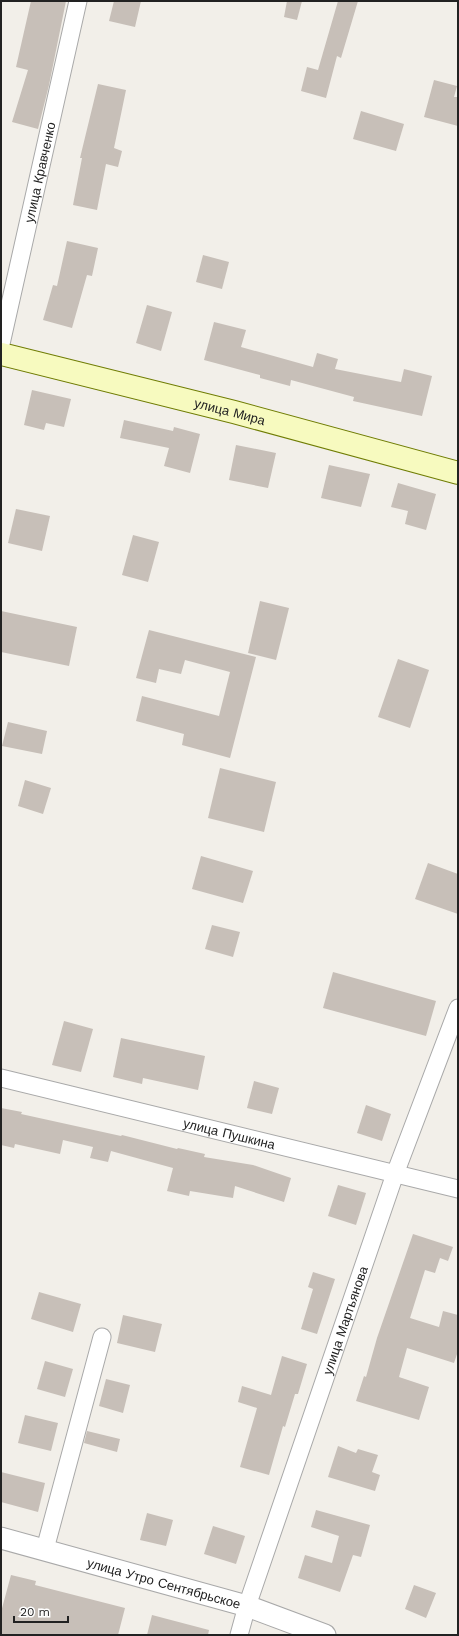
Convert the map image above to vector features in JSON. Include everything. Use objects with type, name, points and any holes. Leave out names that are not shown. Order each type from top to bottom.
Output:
[{"type":"main road","name":"улица Мира","points":[[1,354],[234,412],[458,473]]},
{"type":"street","name":"улица Кравченко","points":[[1,344],[78,1]]},
{"type":"street","name":"улица Мартьянова","points":[[239,1635],[247,1606],[395,1174],[458,1008]]},
{"type":"street","name":"улица Пушкина","points":[[1,1078],[458,1189]]},
{"type":"street","points":[[45,1549],[102,1337]]},
{"type":"street","name":"улица Утро Сентябрьское","points":[[1,1538],[247,1606],[325,1635]]},
{"type":"building","points":[[31,1],[66,1],[49,85],[38,129],[12,122],[28,70],[16,67]]},
{"type":"building","points":[[114,1],[141,1],[135,27],[109,21]]},
{"type":"building","points":[[287,1],[302,1],[297,20],[284,17]]},
{"type":"building","points":[[338,1],[358,1],[341,58],[337,56],[326,98],[301,91],[307,67],[318,70]]},
{"type":"building","points":[[434,80],[457,86],[454,97],[458,97],[458,126],[424,117]]},
{"type":"building","points":[[98,84],[126,90],[114,148],[122,151],[118,167],[106,164],[97,210],[73,205],[82,158],[80,158]]},
{"type":"building","points":[[361,111],[404,124],[396,151],[353,139]]},
{"type":"building","points":[[67,241],[98,248],[92,276],[87,275],[72,328],[43,320],[53,285],[57,286]]},
{"type":"building","points":[[203,255],[229,262],[222,289],[196,282]]},
{"type":"building","points":[[147,305],[172,312],[161,351],[136,343]]},
{"type":"building","points":[[214,322],[246,330],[241,347],[313,367],[317,353],[338,359],[335,369],[401,382],[404,369],[432,376],[422,416],[353,401],[354,397],[291,380],[290,386],[260,378],[260,375],[204,360]]},
{"type":"building","points":[[32,390],[71,399],[64,427],[46,423],[44,430],[24,425]]},
{"type":"building","points":[[124,420],[173,431],[174,427],[200,434],[190,473],[164,466],[169,448],[120,438]]},
{"type":"building","points":[[236,445],[276,453],[268,488],[229,480]]},
{"type":"building","points":[[329,465],[370,474],[361,507],[321,498]]},
{"type":"building","points":[[398,483],[436,494],[426,530],[405,524],[408,511],[391,507]]},
{"type":"building","points":[[16,509],[50,516],[42,551],[8,543]]},
{"type":"building","points":[[133,535],[159,542],[148,582],[122,575]]},
{"type":"building","points":[[260,601],[289,608],[276,660],[248,653]]},
{"type":"building","points":[[1,611],[77,627],[69,666],[1,652]]},
{"type":"building","points":[[149,630],[256,657],[230,758],[182,745],[184,734],[136,721],[142,696],[219,716],[230,672],[185,660],[181,674],[159,669],[156,683],[136,678]]},
{"type":"building","points":[[398,659],[429,670],[410,728],[378,717]]},
{"type":"building","points":[[8,722],[47,731],[42,754],[2,746]]},
{"type":"building","points":[[220,768],[276,782],[264,832],[208,818]]},
{"type":"building","points":[[25,780],[51,788],[43,814],[18,806]]},
{"type":"building","points":[[201,856],[253,871],[243,903],[192,889]]},
{"type":"building","points":[[428,863],[458,874],[458,914],[415,899]]},
{"type":"building","points":[[212,925],[240,932],[233,957],[205,949]]},
{"type":"building","points":[[333,972],[436,1001],[426,1036],[323,1008]]},
{"type":"building","points":[[64,1021],[93,1029],[81,1072],[52,1065]]},
{"type":"building","points":[[121,1038],[205,1056],[198,1090],[143,1078],[142,1084],[113,1077]]},
{"type":"building","points":[[254,1081],[279,1088],[272,1114],[247,1108]]},
{"type":"building","points":[[366,1105],[391,1114],[382,1141],[357,1133]]},
{"type":"building","points":[[1,1108],[22,1112],[21,1114],[205,1154],[204,1157],[253,1165],[291,1178],[284,1202],[235,1186],[233,1198],[190,1191],[189,1196],[167,1191],[173,1168],[111,1151],[108,1162],[90,1158],[93,1147],[63,1140],[60,1154],[15,1144],[14,1148],[1,1145]]},
{"type":"building","points":[[338,1185],[366,1193],[356,1225],[328,1216]]},
{"type":"building","points":[[413,1234],[453,1247],[448,1261],[440,1258],[435,1273],[425,1270],[410,1318],[439,1327],[443,1311],[458,1315],[458,1351],[454,1363],[407,1348],[399,1377],[429,1387],[419,1420],[356,1401],[364,1376],[366,1377],[377,1338]]},
{"type":"building","points":[[313,1272],[335,1279],[317,1334],[301,1329],[313,1289],[308,1287]]},
{"type":"building","points":[[39,1292],[81,1304],[73,1332],[31,1319]]},
{"type":"building","points":[[123,1315],[162,1324],[155,1352],[117,1343]]},
{"type":"building","points":[[282,1356],[307,1364],[298,1394],[295,1394],[285,1427],[283,1426],[269,1475],[240,1467],[257,1408],[238,1402],[242,1386],[271,1395]]},
{"type":"building","points":[[45,1361],[73,1369],[65,1397],[37,1389]]},
{"type":"building","points":[[106,1379],[130,1385],[123,1413],[99,1406]]},
{"type":"building","points":[[25,1415],[58,1423],[51,1451],[18,1443]]},
{"type":"building","points":[[87,1431],[120,1439],[117,1452],[84,1443]]},
{"type":"building","points":[[338,1446],[356,1453],[358,1449],[378,1455],[372,1472],[380,1475],[375,1491],[328,1477]]},
{"type":"building","points":[[1,1472],[45,1483],[38,1512],[1,1502]]},
{"type":"building","points":[[316,1510],[370,1525],[361,1557],[353,1555],[340,1592],[298,1578],[305,1555],[332,1563],[339,1536],[311,1527]]},
{"type":"building","points":[[147,1513],[173,1520],[166,1546],[140,1540]]},
{"type":"building","points":[[213,1526],[245,1536],[236,1564],[204,1554]]},
{"type":"building","points":[[11,1575],[36,1581],[35,1585],[125,1608],[118,1635],[1,1635],[1,1612]]},
{"type":"building","points":[[414,1585],[436,1593],[426,1618],[405,1609]]},
{"type":"building","points":[[152,1615],[209,1630],[208,1635],[147,1635]]}]
